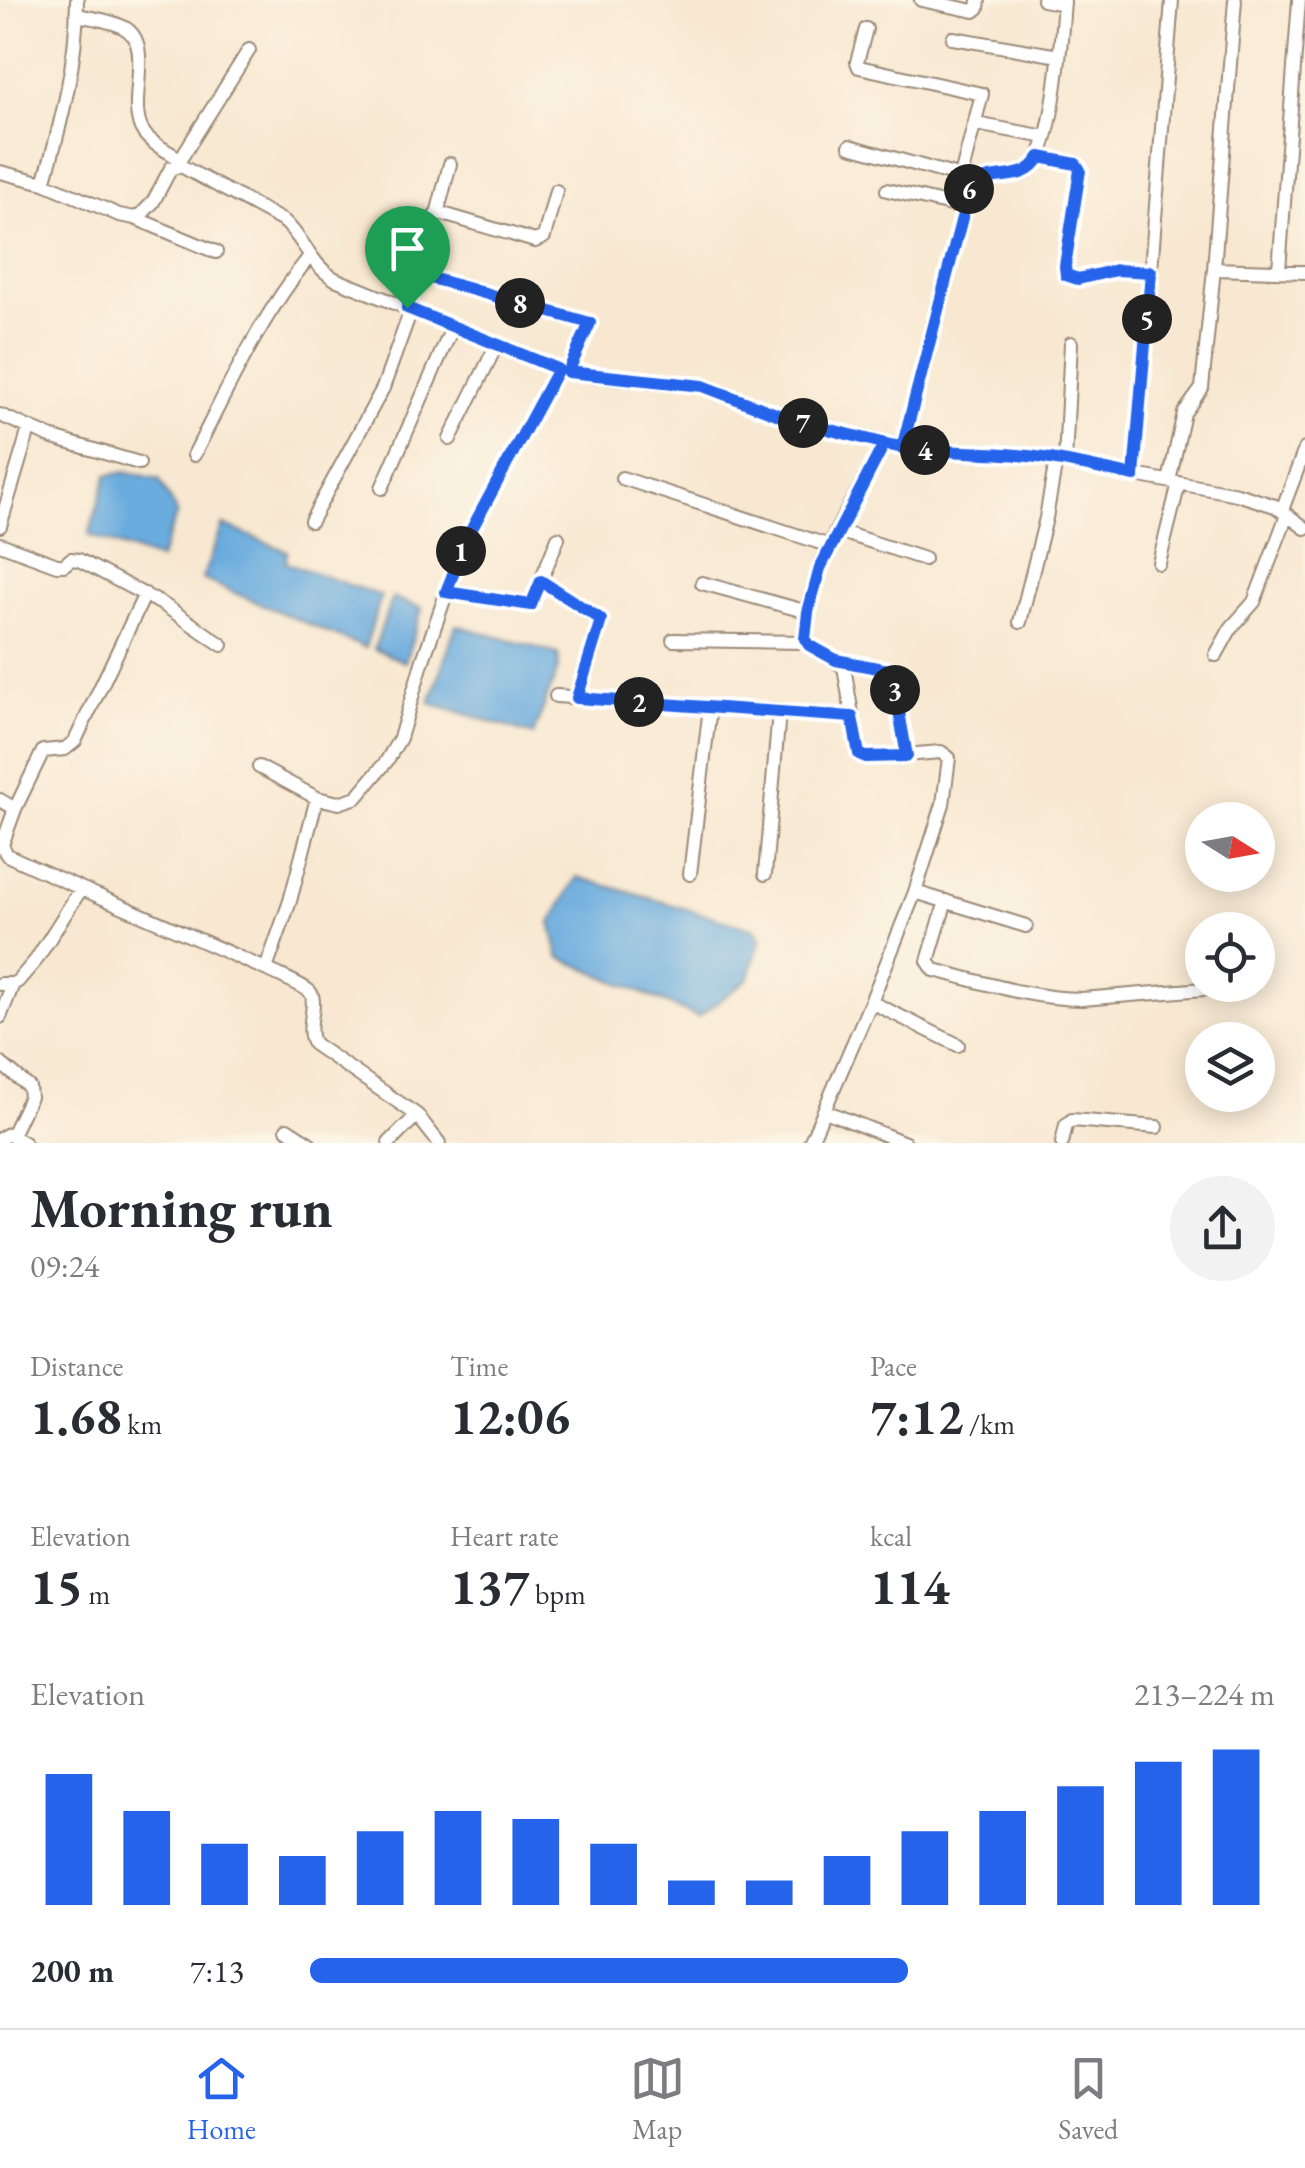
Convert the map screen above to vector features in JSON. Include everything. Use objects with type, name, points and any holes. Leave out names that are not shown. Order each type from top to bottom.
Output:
[{"type":"street","points":[[921,0],[974,11],[980,0]]},
{"type":"street","points":[[902,448],[968,191],[974,183],[1030,170],[1040,157],[1059,56],[1064,2],[1043,0]]},
{"type":"street","points":[[1134,476],[1172,0]]},
{"type":"street","points":[[1159,563],[1184,413],[1202,388],[1235,0]]},
{"type":"street","points":[[1279,270],[1299,0]]},
{"type":"street","points":[[44,184],[64,111],[78,7],[132,33],[139,50],[137,104],[141,128],[152,140],[184,167],[272,213],[296,233],[325,274],[335,279],[563,370],[703,386],[792,420],[902,448],[1061,460],[1247,496],[1264,501],[1305,528]]},
{"type":"street","points":[[866,29],[859,66],[980,93],[983,97],[961,176]]},
{"type":"street","points":[[953,38],[1059,56]]},
{"type":"street","points":[[135,218],[146,211],[249,50]]},
{"type":"street","points":[[976,124],[1046,137]]},
{"type":"street","points":[[850,146],[974,183]]},
{"type":"street","points":[[1040,157],[1079,166],[1066,275],[1078,279],[1116,270],[1151,272]]},
{"type":"street","points":[[311,521],[383,388],[450,164]]},
{"type":"street","points":[[0,172],[44,184],[216,252]]},
{"type":"street","points":[[886,190],[964,208]]},
{"type":"street","points":[[437,214],[535,241],[544,237],[556,191]]},
{"type":"street","points":[[194,455],[252,340],[310,256]]},
{"type":"street","points":[[1214,269],[1305,272]]},
{"type":"street","points":[[259,768],[318,798],[339,803],[357,797],[386,762],[400,738],[468,536],[590,323],[417,274]]},
{"type":"street","points":[[382,488],[452,326]]},
{"type":"street","points":[[450,439],[497,344]]},
{"type":"street","points":[[1020,622],[1061,460],[1072,344]]},
{"type":"street","points":[[0,415],[76,446],[139,463]]},
{"type":"street","points":[[0,526],[29,428]]},
{"type":"street","points":[[805,642],[815,582],[884,444]]},
{"type":"street","points":[[1216,656],[1232,628],[1254,602],[1305,449]]},
{"type":"street","points":[[622,478],[830,546]]},
{"type":"street","points":[[838,531],[924,559]]},
{"type":"street","points":[[446,592],[531,605],[558,538]]},
{"type":"street","points":[[0,544],[61,566],[75,558],[145,594],[222,645]]},
{"type":"street","points":[[541,581],[601,620],[577,698]]},
{"type":"street","points":[[702,583],[808,612]]},
{"type":"street","points":[[145,594],[75,741],[66,749],[44,751],[15,808],[3,850],[80,890],[266,969],[311,994],[309,1034],[314,1044],[417,1115],[440,1143]]},
{"type":"street","points":[[673,640],[805,642],[844,667],[859,754],[866,757],[941,752],[950,760],[942,804],[914,892],[872,1002],[810,1143]]},
{"type":"street","points":[[836,660],[892,674],[907,756]]},
{"type":"street","points":[[556,696],[852,717]]},
{"type":"street","points":[[690,874],[710,707]]},
{"type":"street","points":[[765,874],[779,712]]},
{"type":"street","points":[[266,969],[290,901],[318,798]]},
{"type":"street","points":[[0,800],[15,808]]},
{"type":"street","points":[[0,1017],[6,984],[28,971],[80,890]]},
{"type":"street","points":[[914,892],[1026,926]]},
{"type":"street","points":[[946,901],[928,962],[934,970],[1058,999],[1185,991]]},
{"type":"street","points":[[872,1002],[958,1045]]},
{"type":"street","points":[[0,1064],[28,1088],[30,1097],[12,1139]]},
{"type":"street","points":[[825,1111],[905,1143]]},
{"type":"street","points":[[389,1143],[417,1115]]},
{"type":"street","points":[[1062,1143],[1066,1125],[1072,1120],[1157,1127]]},
{"type":"street","points":[[286,1129],[309,1143]]},
{"type":"water","points":[[127,472],[159,479],[177,513],[159,560],[89,535],[107,475]]},
{"type":"water","points":[[223,525],[287,551],[286,563],[381,596],[365,648],[202,579]]},
{"type":"water","points":[[392,598],[422,608],[405,662],[374,649]]},
{"type":"water","points":[[456,625],[558,654],[559,666],[533,735],[430,703]]},
{"type":"water","points":[[577,877],[755,929],[761,939],[748,979],[698,1017],[559,957],[551,923]]},
{"type":"route","points":[[407,308],[417,274],[590,323],[568,372],[703,386],[792,420],[902,448],[970,187],[978,181],[1030,170],[1040,157],[1076,164],[1080,170],[1066,275],[1078,279],[1116,270],[1151,272],[1134,476],[1015,454],[966,453],[902,448],[884,444],[820,568],[808,612],[805,642],[836,660],[883,667],[892,674],[907,756],[859,754],[852,717],[577,698],[599,618],[541,581],[531,605],[446,592],[468,536],[558,369],[407,308]]}]
